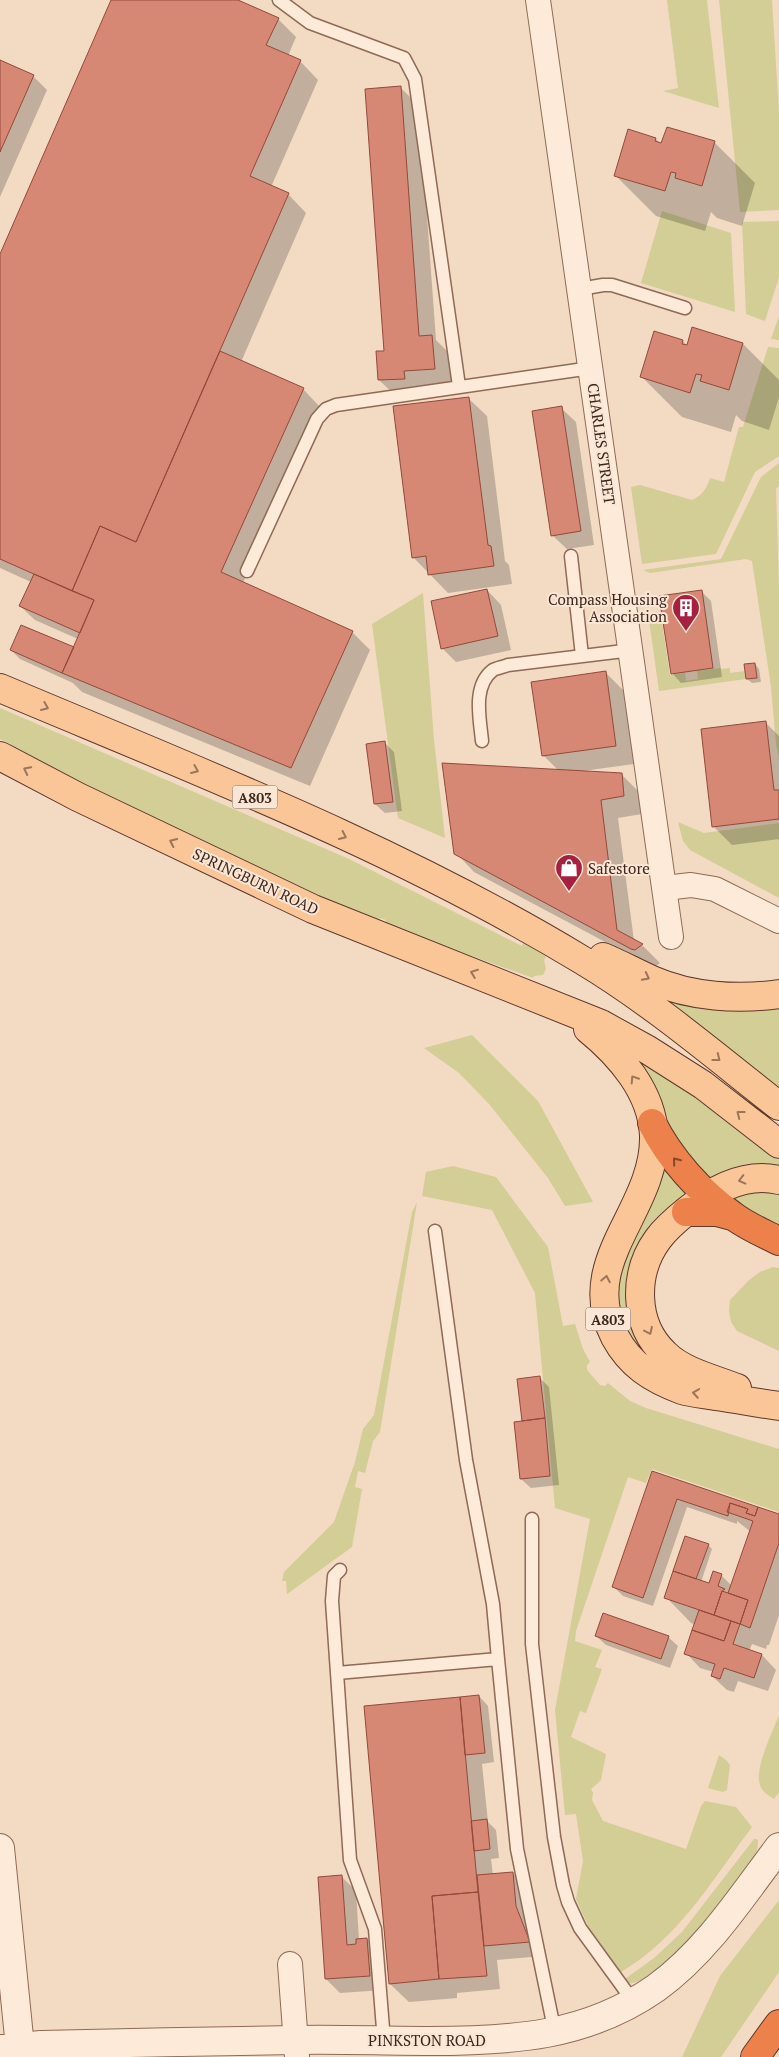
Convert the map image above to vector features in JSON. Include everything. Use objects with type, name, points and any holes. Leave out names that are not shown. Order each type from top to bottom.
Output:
[{"type":"highway","points":[[652,1123],[667,1150],[708,1194],[732,1216]]},
{"type":"highway","points":[[686,1212],[717,1212],[732,1216],[779,1241]]},
{"type":"highway","points":[[755,2057],[779,2024]]},
{"type":"main road","name":"A803","points":[[0,688],[314,823],[505,915],[582,960],[638,997],[779,1106]]},
{"type":"main road","name":"SPRINGBURN ROAD","points":[[0,756],[86,801],[313,909],[397,944],[520,991]]},
{"type":"main road","points":[[505,915],[624,966],[653,981],[679,989],[731,997],[760,997],[779,994]]},
{"type":"main road","name":"A803","points":[[520,991],[552,1004],[572,1017],[603,1042],[623,1062],[639,1087],[652,1123],[654,1145],[647,1180],[630,1220],[613,1250],[604,1286],[604,1302],[612,1331],[621,1347],[632,1362],[665,1383],[684,1391],[779,1405]]},
{"type":"main road","name":"A803","points":[[520,991],[600,1024],[648,1050],[703,1085],[779,1144]]},
{"type":"main road","points":[[779,1180],[745,1179],[708,1194],[659,1238],[643,1266],[640,1282],[642,1314],[647,1328],[654,1342],[674,1362],[779,1405]]},
{"type":"street","name":"CHARLES STREET","points":[[538,0],[632,650],[671,937]]},
{"type":"street","points":[[665,888],[691,885],[715,889],[779,922]]},
{"type":"street","name":"PINKSTON ROAD","points":[[10,2048],[41,2045],[296,2048],[384,2040],[506,2040],[555,2033],[588,2023],[633,2001],[670,1977],[699,1951],[779,1847]]},
{"type":"street","points":[[0,1848],[10,2048]]},
{"type":"street","points":[[290,1964],[296,2048]]},
{"type":"lane","points":[[279,0],[310,23],[404,58],[416,79],[459,386]]},
{"type":"lane","points":[[580,289],[608,285],[685,308]]},
{"type":"lane","points":[[247,571],[321,413],[336,405],[591,368]]},
{"type":"lane","points":[[571,556],[582,656]]},
{"type":"lane","points":[[482,741],[479,698],[484,680],[494,670],[508,665],[632,650]]},
{"type":"lane","points":[[434,1231],[466,1460],[494,1604],[517,1849],[555,2033]]},
{"type":"lane","points":[[532,1519],[532,1644],[554,1837],[562,1876],[568,1902],[580,1928],[633,2001]]},
{"type":"lane","points":[[340,1570],[334,1576],[332,1594],[350,1860],[375,1928],[384,2040]]},
{"type":"lane","points":[[337,1673],[498,1659]]},
{"type":"shaded area","points":[[667,0],[707,0],[719,108],[663,91],[678,88]]},
{"type":"shaded area","points":[[719,0],[772,0],[779,113],[779,210],[740,212]]},
{"type":"shaded area","points":[[662,211],[731,233],[735,312],[641,283]]},
{"type":"shaded area","points":[[779,221],[779,277],[765,321],[746,314],[742,222]]},
{"type":"shaded area","points":[[779,316],[779,340],[771,339]]},
{"type":"shaded area","points":[[768,347],[779,348],[779,456],[755,472],[716,554],[642,564],[631,487],[640,485],[692,500],[704,491],[710,478],[724,482],[739,427],[743,427]]},
{"type":"shaded area","points":[[779,463],[779,486],[776,489],[779,588],[779,760],[771,687],[752,561],[746,559],[650,573],[643,570],[721,559],[761,477]]},
{"type":"shaded area","points":[[423,593],[434,740],[445,838],[398,818],[372,624]]},
{"type":"shaded area","points":[[661,617],[670,675],[685,673],[686,681],[698,679],[697,671],[730,668],[730,673],[745,671],[746,679],[659,691],[649,620]]},
{"type":"shaded area","points":[[0,708],[349,859],[522,946],[523,943],[546,956],[544,960],[546,969],[543,975],[534,976],[533,978],[385,925],[386,920],[380,918],[379,923],[148,816],[10,747],[11,744],[0,739]]},
{"type":"shaded area","points":[[678,822],[704,833],[779,823],[779,898],[690,850],[683,841]]},
{"type":"shaded area","points":[[657,994],[779,1005],[779,1089]]},
{"type":"shaded area","points":[[472,1035],[538,1101],[593,1202],[565,1206],[548,1178],[489,1104],[459,1073],[424,1048]]},
{"type":"shaded area","points":[[644,1062],[701,1097],[779,1160],[779,1170],[708,1185],[681,1157],[637,1067]]},
{"type":"shaded area","points":[[666,1163],[695,1195],[640,1251],[667,1371],[627,1344],[613,1283]]},
{"type":"shaded area","points":[[453,1166],[496,1177],[548,1247],[563,1326],[575,1324],[583,1349],[590,1362],[587,1365],[587,1370],[600,1385],[605,1386],[608,1383],[630,1401],[646,1408],[779,1449],[779,1512],[652,1469],[646,1483],[628,1477],[576,1631],[575,1641],[602,1650],[595,1667],[602,1669],[586,1713],[580,1711],[571,1737],[606,1754],[601,1780],[591,1789],[593,1793],[592,1800],[603,1821],[686,1849],[701,1806],[705,1801],[736,1807],[752,1827],[693,1907],[677,1925],[642,1958],[621,1972],[590,1930],[576,1899],[583,1861],[576,1814],[565,1815],[555,1710],[590,1519],[555,1508],[535,1293],[492,1210],[422,1196],[426,1172]]},
{"type":"shaded area","points":[[759,1189],[779,1193],[779,1238],[725,1201],[735,1195]]},
{"type":"shaded area","points":[[417,1202],[380,1432],[373,1441],[365,1473],[358,1471],[355,1487],[362,1489],[352,1547],[287,1594],[286,1581],[282,1581],[284,1572],[334,1522],[355,1462],[363,1429],[374,1415],[412,1212]]},
{"type":"shaded area","points":[[773,1267],[779,1268],[779,1351],[737,1331],[731,1322],[729,1311],[730,1300],[749,1280],[760,1272]]},
{"type":"shaded area","points":[[779,1715],[779,1792],[774,1799],[762,1790],[759,1778],[765,1750]]},
{"type":"shaded area","points":[[719,1755],[730,1765],[727,1790],[723,1792],[708,1788]]},
{"type":"shaded area","points":[[754,1839],[757,1839],[758,1843],[753,1860],[699,1929],[654,1973],[639,1981],[627,1983],[625,1979],[654,1958],[682,1932]]},
{"type":"shaded area","points":[[779,1900],[779,1972],[721,2057],[682,2057],[720,1976]]},
{"type":"building","points":[[111,0],[238,0],[279,18],[266,45],[301,60],[250,176],[289,193],[136,542],[100,526],[72,591],[0,559],[0,254]]},
{"type":"building","points":[[0,60],[34,75],[0,152]]},
{"type":"building","points":[[401,86],[419,336],[432,335],[435,369],[404,371],[405,379],[378,380],[376,351],[384,351],[365,89]]},
{"type":"building","points":[[667,127],[715,141],[702,186],[675,178],[676,173],[671,172],[665,191],[614,176],[628,129],[656,138],[655,141],[661,143]]},
{"type":"building","points":[[692,327],[743,343],[729,390],[700,381],[702,375],[696,374],[690,393],[640,377],[654,331],[683,340],[682,344],[687,345]]},
{"type":"building","points":[[220,351],[304,388],[221,572],[353,631],[291,768],[62,673],[94,600],[72,591],[100,526],[136,542]]},
{"type":"building","points":[[469,397],[488,545],[491,546],[494,566],[428,575],[426,556],[412,558],[393,406]]},
{"type":"building","points":[[562,406],[581,531],[551,536],[532,411]]},
{"type":"building","points":[[34,574],[94,600],[80,633],[19,606]]},
{"type":"building","points":[[487,589],[498,636],[441,649],[431,601]]},
{"type":"building","name":"Compass Housing Association","points":[[702,590],[713,668],[671,674],[659,596]]},
{"type":"building","points":[[21,625],[74,647],[62,673],[10,650]]},
{"type":"building","points":[[755,663],[757,678],[746,679],[744,664]]},
{"type":"building","points":[[606,671],[616,746],[542,756],[531,682]]},
{"type":"building","points":[[766,721],[774,790],[779,790],[779,819],[712,827],[701,729]]},
{"type":"building","points":[[385,741],[393,802],[374,804],[366,744]]},
{"type":"building","name":"Safestore","points":[[442,763],[622,773],[624,796],[601,800],[617,930],[643,944],[635,950],[631,949],[454,854]]},
{"type":"building","points":[[540,1376],[545,1418],[522,1421],[517,1379]]},
{"type":"building","points":[[545,1418],[550,1476],[520,1479],[514,1422]]},
{"type":"building","points":[[652,1471],[758,1507],[755,1516],[746,1513],[748,1509],[730,1503],[728,1516],[677,1499],[643,1598],[612,1587]]},
{"type":"building","points":[[730,1503],[748,1509],[746,1513],[755,1516],[758,1507],[779,1514],[779,1543],[750,1628],[740,1624],[748,1600],[728,1593],[753,1521],[727,1512]]},
{"type":"building","points":[[685,1536],[709,1544],[696,1579],[673,1571]]},
{"type":"building","points":[[673,1571],[709,1583],[713,1571],[722,1574],[718,1586],[725,1589],[722,1591],[714,1615],[664,1598]]},
{"type":"building","points":[[722,1591],[748,1600],[740,1624],[714,1615]]},
{"type":"building","points":[[699,1610],[731,1621],[724,1641],[692,1630]]},
{"type":"building","points":[[603,1613],[669,1636],[661,1659],[595,1636]]},
{"type":"building","points":[[731,1621],[740,1624],[733,1644],[762,1654],[754,1678],[724,1668],[720,1679],[711,1676],[715,1664],[684,1654],[692,1630],[724,1641]]},
{"type":"building","points":[[479,1695],[485,1753],[465,1755],[460,1697]]},
{"type":"building","points":[[460,1697],[478,1892],[432,1896],[439,1979],[389,1984],[364,1706]]},
{"type":"building","points":[[487,1819],[490,1849],[474,1851],[471,1821]]},
{"type":"building","points":[[513,1872],[516,1906],[530,1942],[484,1946],[477,1875]]},
{"type":"building","points":[[342,1875],[347,1945],[356,1944],[356,1939],[367,1938],[370,1976],[325,1979],[318,1877]]},
{"type":"building","points":[[478,1892],[487,1976],[439,1979],[432,1896]]},
{"type":"place","name":"Compass Housing Association","points":[[686,632]]},
{"type":"place","name":"Safestore","points":[[569,892]]}]
